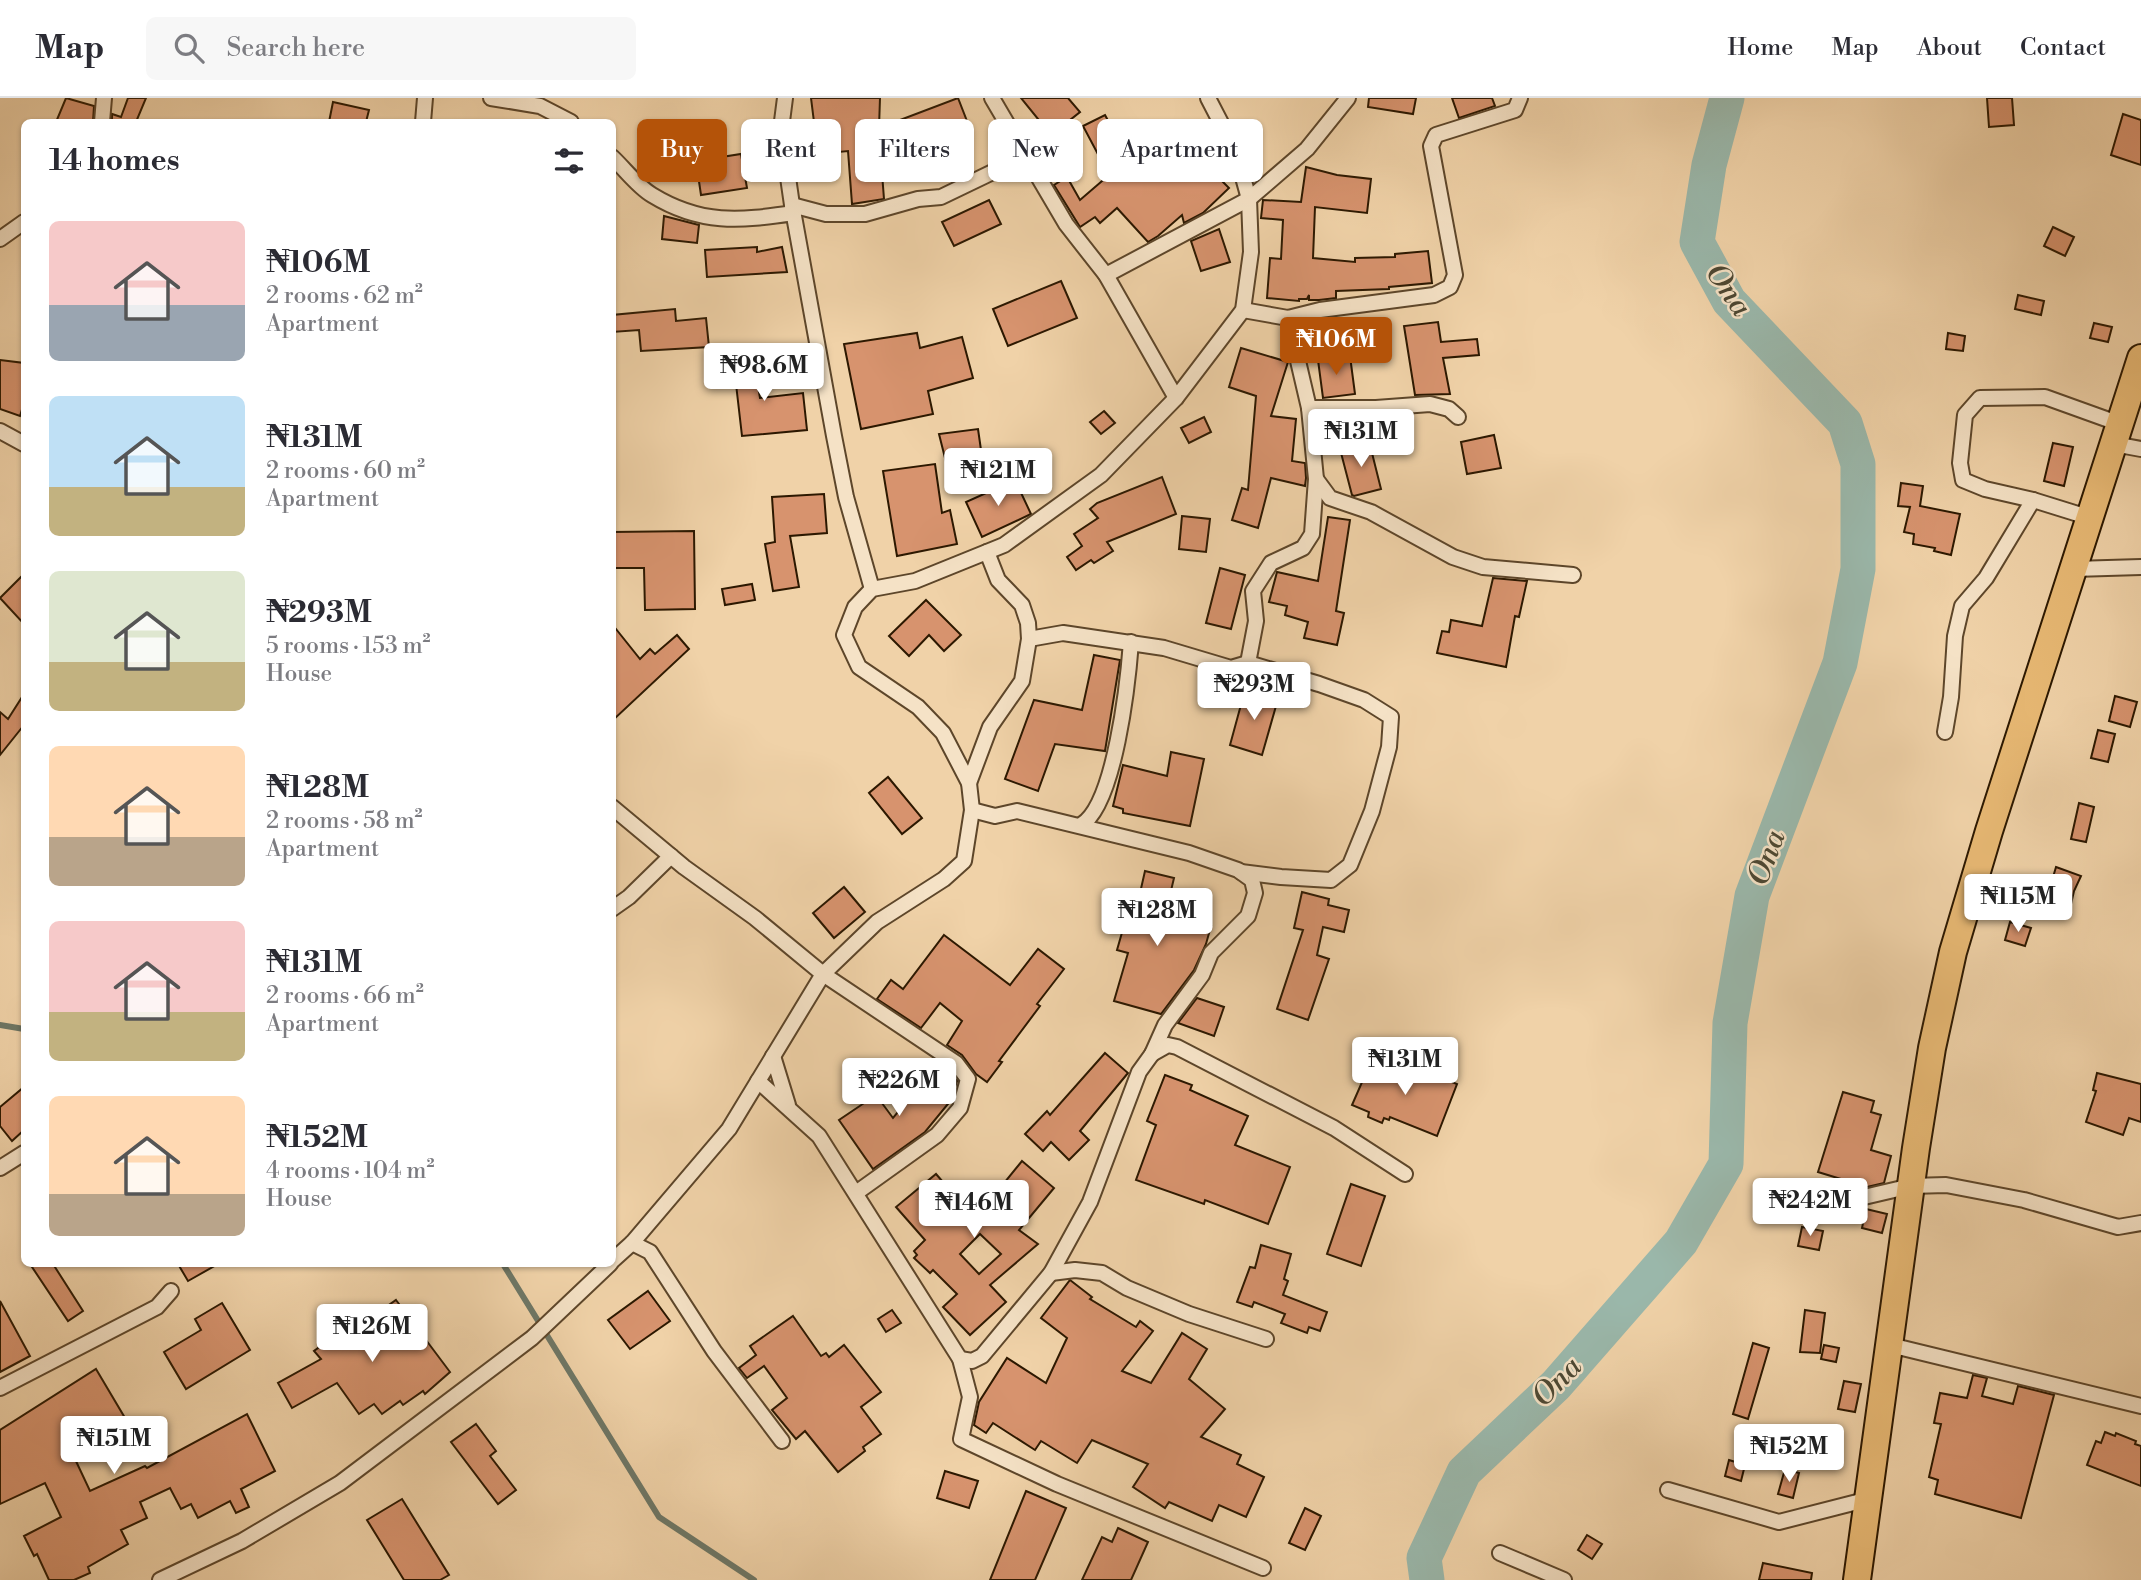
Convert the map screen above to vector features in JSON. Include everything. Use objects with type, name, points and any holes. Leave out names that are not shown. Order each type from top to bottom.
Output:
[{"type":"highway","points":[[1857,1580],[1932,1048],[1953,952],[1989,831],[2141,358]]},
{"type":"street","points":[[102,119],[104,98]]},
{"type":"street","points":[[423,119],[425,98]]},
{"type":"street","points":[[491,98],[540,106],[565,119]]},
{"type":"street","points":[[785,98],[782,129],[793,209],[839,460],[872,589]]},
{"type":"street","points":[[992,98],[1004,119]]},
{"type":"street","points":[[616,1257],[632,1243],[729,1129],[822,974],[877,922],[944,879],[964,861],[972,810],[969,783],[943,733],[918,707],[859,667],[844,635],[855,607],[872,589],[915,580],[1004,545],[1101,475],[1176,398],[1244,310],[1251,252],[1248,198],[1236,152],[1208,98]]},
{"type":"street","points":[[1106,275],[1248,198],[1307,149],[1348,98]]},
{"type":"street","points":[[1244,310],[1288,318],[1320,310],[1434,295],[1450,287],[1455,275],[1431,146],[1436,135],[1515,110],[1520,98]]},
{"type":"street","points":[[616,161],[650,194],[698,217],[741,221],[793,209],[826,214],[865,214],[918,200],[942,197],[988,175]]},
{"type":"street","points":[[1041,182],[1066,224],[1106,275],[1176,398]]},
{"type":"street","points":[[0,239],[21,224]]},
{"type":"street","points":[[1248,663],[1256,621],[1253,591],[1271,563],[1303,548],[1312,534],[1316,479],[1309,408],[1288,318]]},
{"type":"street","points":[[2091,518],[2033,500],[1984,489],[1963,480],[1960,463],[1965,415],[1980,398],[2045,397],[2141,449]]},
{"type":"street","points":[[1309,408],[1376,408],[1430,404],[1448,410],[1458,417]]},
{"type":"street","points":[[0,431],[21,442]]},
{"type":"street","points":[[1316,479],[1330,498],[1371,512],[1453,557],[1483,567],[1573,575]]},
{"type":"street","points":[[1945,732],[1951,697],[1955,636],[1962,606],[1986,578],[2033,500]]},
{"type":"street","points":[[969,783],[990,727],[1022,681],[1029,639],[1028,623],[1022,605],[998,580],[987,552]]},
{"type":"street","points":[[2074,569],[2141,567]]},
{"type":"street","points":[[972,810],[995,816],[1017,811],[1081,825],[1189,853],[1240,871],[1331,880],[1350,865],[1375,798],[1389,747],[1391,717],[1364,700],[1248,663],[1231,668],[1164,648],[1063,634],[1029,639]]},
{"type":"street","points":[[1081,825],[1092,818],[1104,794],[1112,755],[1120,736],[1131,642]]},
{"type":"street","points":[[616,810],[671,856],[755,918],[822,974],[957,1063],[968,1079],[960,1108],[937,1135],[856,1193]]},
{"type":"street","points":[[616,906],[671,856]]},
{"type":"street","points":[[960,1359],[972,1361],[982,1356],[1051,1273],[1090,1202],[1139,1072],[1152,1054],[1165,1025],[1202,975],[1211,953],[1248,916],[1255,893],[1252,880],[1240,871]]},
{"type":"street","points":[[1152,1054],[1168,1045],[1177,1048],[1334,1128],[1405,1174]]},
{"type":"street","points":[[773,1056],[789,1106]]},
{"type":"street","points":[[755,1087],[789,1106],[819,1136],[960,1359],[970,1397],[961,1440],[1057,1484],[1263,1568]]},
{"type":"street","points":[[0,1168],[21,1155]]},
{"type":"street","points":[[1834,1214],[1864,1197],[1911,1186],[1946,1185],[1978,1189],[2118,1227],[2141,1223]]},
{"type":"street","points":[[632,1243],[650,1252],[713,1351],[782,1441]]},
{"type":"street","points":[[160,1580],[242,1541],[340,1483],[532,1338],[606,1267]]},
{"type":"street","points":[[1051,1273],[1075,1270],[1102,1273],[1127,1288],[1189,1314],[1266,1339]]},
{"type":"street","points":[[0,1388],[157,1307],[172,1291]]},
{"type":"street","points":[[1889,1345],[2141,1406]]},
{"type":"street","points":[[1668,1490],[1779,1522],[1869,1499]]},
{"type":"street","points":[[1500,1553],[1564,1580]]},
{"type":"building","points":[[66,98],[94,106],[93,119],[57,119]]},
{"type":"building","points":[[128,98],[146,98],[137,119],[112,119],[112,114],[121,117]]},
{"type":"building","points":[[811,98],[880,98],[879,119],[855,119],[855,182],[883,182],[884,199],[852,204],[848,151],[841,152],[841,119],[814,119]]},
{"type":"building","points":[[958,98],[966,119],[903,119]]},
{"type":"building","points":[[1021,98],[1068,98],[1080,112],[1071,119],[1038,119]]},
{"type":"building","points":[[1369,98],[1416,98],[1413,114],[1368,107]]},
{"type":"building","points":[[1452,98],[1492,98],[1495,106],[1459,118]]},
{"type":"building","points":[[1987,98],[2012,98],[2014,125],[1989,127]]},
{"type":"building","points":[[333,102],[369,110],[367,119],[330,119]]},
{"type":"building","points":[[2123,114],[2141,120],[2141,165],[2111,155]]},
{"type":"building","points":[[1097,119],[1097,152],[1083,126]]},
{"type":"building","points":[[741,154],[741,182],[746,182],[747,188],[701,195],[699,182],[727,182],[727,156]]},
{"type":"building","points":[[1306,167],[1337,175],[1371,179],[1367,213],[1315,207],[1313,258],[1355,262],[1355,258],[1395,257],[1395,254],[1428,251],[1432,283],[1389,289],[1336,291],[1336,298],[1319,300],[1309,300],[1309,295],[1307,299],[1299,301],[1267,298],[1270,258],[1281,259],[1283,220],[1261,218],[1263,200],[1301,202]]},
{"type":"building","points":[[1070,182],[1080,200],[1101,182],[1223,182],[1229,188],[1203,213],[1184,223],[1182,215],[1148,242],[1117,208],[1100,223],[1095,217],[1080,227],[1054,185]]},
{"type":"building","points":[[989,200],[1001,224],[954,246],[942,222]]},
{"type":"building","points":[[664,216],[699,225],[697,243],[662,239]]},
{"type":"building","points":[[2053,227],[2074,237],[2065,256],[2044,246]]},
{"type":"building","points":[[1219,229],[1230,262],[1201,271],[1191,241]]},
{"type":"building","points":[[757,247],[757,252],[782,247],[787,272],[707,277],[705,250]]},
{"type":"building","points":[[1061,281],[1077,318],[1008,346],[993,309]]},
{"type":"building","points":[[2018,295],[2044,301],[2041,315],[2015,309]]},
{"type":"building","points":[[675,309],[676,321],[706,318],[709,347],[641,351],[639,330],[616,332],[616,315]]},
{"type":"building","points":[[1438,322],[1441,342],[1477,339],[1479,355],[1443,358],[1450,394],[1415,395],[1404,326]]},
{"type":"building","points":[[2094,323],[2112,327],[2108,342],[2090,338]]},
{"type":"building","points":[[917,333],[920,348],[962,337],[973,378],[928,391],[933,414],[861,429],[844,344]]},
{"type":"building","points":[[1948,333],[1965,336],[1963,351],[1946,349]]},
{"type":"building","points":[[1241,348],[1288,362],[1271,416],[1296,419],[1292,461],[1305,463],[1305,486],[1271,478],[1258,528],[1232,520],[1242,488],[1248,490],[1256,396],[1229,387]]},
{"type":"building","points":[[752,351],[760,398],[803,393],[807,430],[742,436],[736,384],[733,385],[729,355]]},
{"type":"building","points":[[1350,356],[1355,394],[1323,398],[1318,360]]},
{"type":"building","points":[[0,360],[21,363],[20,416],[0,409]]},
{"type":"building","points":[[1104,411],[1115,423],[1101,434],[1090,422]]},
{"type":"building","points":[[1204,417],[1211,432],[1189,443],[1181,428]]},
{"type":"building","points":[[978,429],[982,457],[946,462],[939,434]]},
{"type":"building","points":[[1494,435],[1501,468],[1467,474],[1461,442]]},
{"type":"building","points":[[1369,441],[1381,489],[1354,496],[1340,449]]},
{"type":"building","points":[[2053,443],[2073,447],[2064,486],[2044,481]]},
{"type":"building","points":[[935,464],[942,513],[950,510],[957,544],[897,556],[883,471]]},
{"type":"building","points":[[1162,477],[1176,514],[1107,542],[1113,551],[1076,570],[1067,557],[1082,546],[1074,534],[1098,518],[1090,509],[1097,503]]},
{"type":"building","points":[[1015,480],[1031,514],[982,537],[966,502]]},
{"type":"building","points":[[1901,483],[1923,486],[1920,506],[1960,514],[1951,555],[1934,551],[1935,548],[1913,544],[1914,534],[1904,532],[1910,507],[1898,506]]},
{"type":"building","points":[[824,494],[827,533],[790,536],[799,587],[773,591],[765,544],[775,542],[772,497]]},
{"type":"building","points":[[1182,516],[1210,519],[1206,552],[1179,549]]},
{"type":"building","points":[[1328,517],[1350,520],[1336,611],[1344,613],[1337,645],[1304,638],[1308,622],[1285,615],[1287,606],[1269,602],[1277,572],[1318,581]]},
{"type":"building","points":[[694,531],[695,609],[645,610],[644,568],[616,568],[616,532]]},
{"type":"building","points":[[1220,568],[1245,575],[1231,629],[1206,623]]},
{"type":"building","points":[[21,577],[21,621],[0,598]]},
{"type":"building","points":[[1493,578],[1527,581],[1519,617],[1515,616],[1506,667],[1437,653],[1442,631],[1449,632],[1451,620],[1482,626]]},
{"type":"building","points":[[752,584],[755,600],[725,605],[722,589]]},
{"type":"building","points":[[926,600],[961,635],[944,651],[929,635],[909,656],[889,636]]},
{"type":"building","points":[[616,629],[640,659],[650,649],[655,654],[677,635],[689,649],[616,717]]},
{"type":"building","points":[[1094,655],[1120,660],[1105,751],[1055,744],[1038,791],[1005,779],[1034,700],[1082,710]]},
{"type":"building","points":[[1245,690],[1278,699],[1262,755],[1230,745]]},
{"type":"building","points":[[2115,696],[2137,702],[2130,727],[2109,721]]},
{"type":"building","points":[[21,699],[21,729],[0,755],[0,712],[8,719]]},
{"type":"building","points":[[2098,730],[2115,734],[2108,762],[2091,758]]},
{"type":"building","points":[[1171,752],[1204,759],[1190,826],[1123,813],[1123,809],[1113,806],[1123,765],[1167,776]]},
{"type":"building","points":[[888,777],[922,818],[902,834],[869,793]]},
{"type":"building","points":[[2079,803],[2094,807],[2086,842],[2071,839]]},
{"type":"building","points":[[2056,867],[2081,876],[2074,891],[2068,917],[2052,914],[2058,886],[2051,884]]},
{"type":"building","points":[[1145,871],[1174,878],[1165,916],[1211,926],[1194,970],[1161,1014],[1114,1001],[1128,953],[1117,950],[1131,901],[1138,902]]},
{"type":"building","points":[[844,887],[865,912],[834,938],[813,913]]},
{"type":"building","points":[[1302,892],[1329,899],[1328,905],[1349,910],[1344,932],[1323,927],[1317,955],[1329,959],[1308,1020],[1277,1009],[1303,930],[1294,928]]},
{"type":"building","points":[[2010,922],[2031,928],[2025,946],[2005,940]]},
{"type":"building","points":[[944,935],[1010,985],[1038,949],[1064,969],[1037,1004],[1040,1006],[999,1061],[1002,1062],[987,1082],[976,1074],[962,1055],[947,1045],[962,1021],[940,1003],[921,1028],[877,999],[891,980],[903,989]]},
{"type":"building","points":[[1197,998],[1224,1007],[1214,1036],[1178,1023]]},
{"type":"building","points":[[1105,1053],[1128,1073],[1080,1131],[1089,1140],[1069,1160],[1051,1142],[1043,1151],[1025,1134],[1047,1111],[1050,1115]]},
{"type":"building","points":[[1373,1057],[1424,1078],[1426,1072],[1457,1084],[1437,1136],[1390,1117],[1389,1120],[1384,1118],[1382,1123],[1368,1117],[1369,1112],[1352,1105]]},
{"type":"building","points":[[939,1063],[949,1070],[957,1081],[952,1099],[925,1132],[873,1169],[839,1120],[876,1095],[893,1118]]},
{"type":"building","points":[[2097,1073],[2141,1084],[2141,1122],[2129,1118],[2123,1135],[2086,1122],[2096,1091],[2093,1090]]},
{"type":"building","points":[[1165,1075],[1192,1085],[1190,1090],[1248,1116],[1235,1145],[1290,1167],[1268,1224],[1205,1200],[1204,1204],[1136,1180],[1156,1125],[1147,1121]]},
{"type":"building","points":[[21,1090],[21,1133],[12,1141],[0,1126],[0,1107]]},
{"type":"building","points":[[1843,1092],[1874,1101],[1871,1112],[1881,1115],[1871,1150],[1891,1156],[1884,1183],[1867,1187],[1818,1172]]},
{"type":"building","points":[[1022,1161],[1054,1188],[1019,1230],[1038,1244],[990,1285],[1006,1302],[970,1335],[943,1307],[957,1294],[933,1270],[930,1273],[914,1258],[917,1255],[914,1251],[925,1240],[896,1207],[936,1174],[975,1219]],"holes":[[[980,1234],[1001,1254],[979,1274],[960,1254]]]},
{"type":"building","points":[[1351,1184],[1385,1196],[1361,1266],[1327,1254]]},
{"type":"building","points":[[1866,1209],[1887,1214],[1882,1233],[1862,1228]]},
{"type":"building","points":[[1802,1227],[1823,1231],[1819,1250],[1798,1246]]},
{"type":"building","points":[[1261,1245],[1291,1254],[1284,1279],[1288,1281],[1283,1295],[1327,1312],[1320,1331],[1309,1327],[1307,1333],[1281,1323],[1285,1314],[1254,1302],[1252,1307],[1237,1302],[1250,1267],[1255,1268]]},
{"type":"building","points":[[32,1267],[55,1267],[83,1311],[68,1321]]},
{"type":"building","points":[[180,1267],[213,1267],[188,1281]]},
{"type":"building","points":[[1070,1280],[1092,1297],[1090,1299],[1136,1327],[1140,1321],[1153,1331],[1122,1371],[1151,1383],[1182,1333],[1207,1349],[1189,1379],[1225,1409],[1201,1437],[1241,1455],[1237,1464],[1264,1477],[1246,1517],[1219,1505],[1212,1521],[1169,1502],[1165,1508],[1133,1487],[1148,1464],[1092,1440],[1077,1463],[1041,1441],[1035,1450],[993,1423],[986,1433],[974,1425],[979,1402],[1007,1358],[1046,1383],[1067,1338],[1041,1318]]},
{"type":"building","points":[[648,1291],[670,1321],[630,1349],[608,1320]]},
{"type":"building","points":[[396,1300],[450,1372],[425,1394],[423,1391],[403,1405],[400,1401],[382,1414],[374,1404],[359,1414],[337,1383],[292,1408],[278,1383],[321,1359],[314,1351],[344,1329],[348,1334]]},
{"type":"building","points":[[0,1301],[30,1356],[0,1372]]},
{"type":"building","points":[[222,1303],[250,1350],[186,1389],[164,1352],[201,1330],[195,1319]]},
{"type":"building","points":[[892,1310],[901,1323],[886,1332],[878,1319]]},
{"type":"building","points":[[1805,1310],[1825,1313],[1820,1353],[1800,1352]]},
{"type":"building","points":[[793,1316],[821,1356],[826,1353],[829,1357],[844,1345],[881,1392],[861,1407],[881,1434],[863,1447],[865,1451],[838,1472],[805,1431],[796,1439],[772,1410],[787,1398],[764,1366],[747,1378],[739,1368],[756,1355],[750,1346]]},
{"type":"building","points":[[1753,1343],[1769,1348],[1748,1419],[1733,1414]]},
{"type":"building","points":[[1824,1345],[1839,1348],[1836,1362],[1821,1359]]},
{"type":"building","points":[[96,1369],[125,1418],[79,1444],[84,1453],[75,1459],[90,1491],[145,1466],[147,1468],[247,1414],[275,1471],[241,1489],[249,1507],[236,1513],[230,1501],[198,1518],[191,1504],[181,1509],[170,1488],[140,1502],[147,1518],[121,1530],[128,1544],[88,1567],[90,1573],[74,1580],[49,1580],[37,1554],[34,1556],[24,1536],[61,1517],[45,1483],[0,1504],[0,1430]]},
{"type":"building","points":[[1973,1375],[1987,1378],[1982,1396],[2013,1404],[2018,1386],[2054,1395],[2021,1518],[1935,1494],[1938,1480],[1929,1477],[1941,1424],[1934,1423],[1940,1393],[1967,1398]]},
{"type":"building","points":[[1844,1381],[1861,1384],[1855,1412],[1838,1409]]},
{"type":"building","points":[[476,1424],[496,1451],[490,1456],[516,1490],[498,1504],[451,1442]]},
{"type":"building","points":[[1775,1430],[1791,1435],[1786,1452],[1771,1447]]},
{"type":"building","points":[[2105,1432],[2115,1436],[2116,1433],[2136,1441],[2135,1444],[2141,1446],[2141,1486],[2087,1465],[2096,1441],[2101,1443]]},
{"type":"building","points":[[1729,1460],[1745,1465],[1741,1481],[1725,1476]]},
{"type":"building","points":[[1785,1469],[1799,1473],[1793,1498],[1778,1494]]},
{"type":"building","points":[[945,1471],[978,1481],[969,1508],[937,1498]]},
{"type":"building","points":[[1026,1491],[1066,1508],[1035,1580],[990,1580]]},
{"type":"building","points":[[402,1499],[449,1575],[440,1580],[404,1580],[367,1520]]},
{"type":"building","points":[[1305,1508],[1321,1516],[1305,1550],[1289,1543]]},
{"type":"building","points":[[1118,1528],[1148,1542],[1131,1580],[1082,1580],[1102,1537],[1112,1542]]},
{"type":"building","points":[[1587,1535],[1602,1544],[1592,1559],[1578,1550]]},
{"type":"building","points":[[1763,1563],[1812,1573],[1811,1580],[1759,1580]]},
{"type":"waterway","name":"Ona","points":[[1427,1580],[1424,1558],[1464,1472],[1556,1385],[1681,1242],[1726,1164],[1730,1023],[1752,896],[1840,663],[1858,569],[1858,464],[1845,423],[1729,301],[1697,242],[1709,165],[1727,98]]},
{"type":"waterway","points":[[0,1025],[21,1028]]},
{"type":"waterway","points":[[505,1267],[659,1517],[754,1580]]}]
